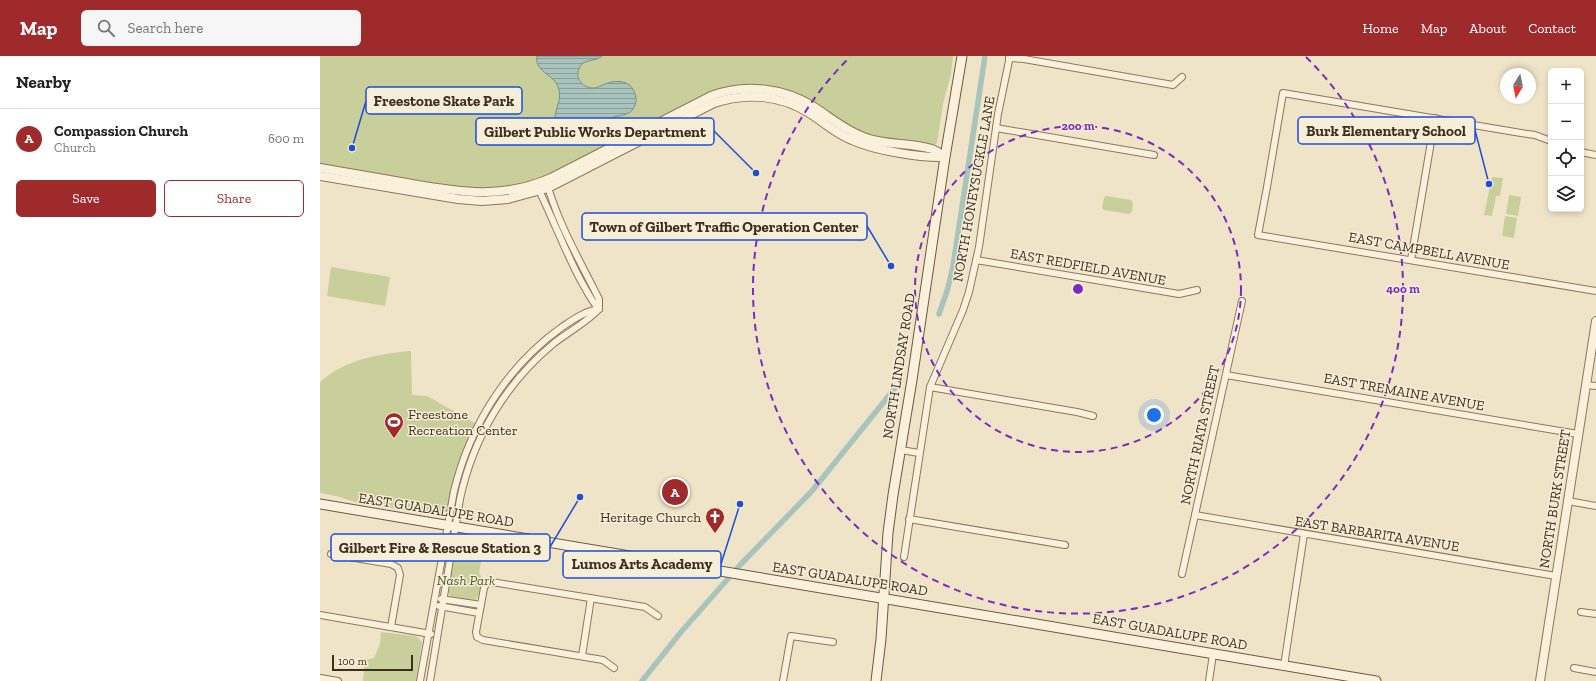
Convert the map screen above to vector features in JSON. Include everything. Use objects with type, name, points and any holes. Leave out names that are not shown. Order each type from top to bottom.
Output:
[{"type":"main road","name":"NORTH LINDSAY ROAD","points":[[876,681],[885,598],[888,533],[945,157],[962,56]]},
{"type":"main road","name":"EAST GUADALUPE ROAD","points":[[320,504],[1376,681]]},
{"type":"street","points":[[1010,57],[1173,85],[1182,77]]},
{"type":"street","name":"NORTH HONEYSUCKLE LANE","points":[[904,557],[930,387],[963,310],[969,292],[979,247],[996,128],[1010,57]]},
{"type":"street","name":"EAST CAMPBELL AVENUE","points":[[1435,118],[1283,93],[1258,234],[1596,291]]},
{"type":"street","points":[[320,176],[470,200],[506,199],[543,186],[708,106],[727,99],[749,97],[768,97],[791,103],[811,114],[839,134],[864,145],[932,157],[945,157]]},
{"type":"street","points":[[1411,260],[1435,118],[1535,135],[1548,140]]},
{"type":"street","points":[[996,128],[1154,155]]},
{"type":"street","points":[[1584,153],[1596,155]]},
{"type":"street","points":[[320,168],[470,192],[511,191],[543,186]]},
{"type":"street","points":[[430,681],[442,607],[455,487],[466,450],[485,412],[500,389],[528,356],[554,333],[589,310],[599,309],[592,302],[562,244],[543,186]]},
{"type":"street","name":"EAST REDFIELD AVENUE","points":[[976,260],[1179,294],[1197,290]]},
{"type":"street","name":"NORTH RIATA STREET","points":[[1182,574],[1242,300]]},
{"type":"street","name":"NORTH BURK STREET","points":[[1540,681],[1596,321]]},
{"type":"street","name":"EAST TREMAINE AVENUE","points":[[1226,375],[1578,434]]},
{"type":"street","points":[[1586,384],[1596,386]]},
{"type":"street","points":[[930,387],[1093,416]]},
{"type":"street","points":[[901,450],[920,453]]},
{"type":"street","points":[[1568,501],[1596,506]]},
{"type":"street","name":"EAST BARBARITA AVENUE","points":[[1195,515],[1556,576]]},
{"type":"street","points":[[909,519],[1065,545]]},
{"type":"street","points":[[420,681],[433,605],[451,526]]},
{"type":"street","points":[[1284,666],[1304,534]]},
{"type":"street","points":[[331,554],[391,564],[398,568],[400,575],[391,627]]},
{"type":"street","points":[[614,668],[603,660],[483,640],[477,637],[476,632],[479,613],[484,588],[487,582],[645,607],[658,616]]},
{"type":"street","points":[[435,598],[481,606]]},
{"type":"street","points":[[582,656],[591,598]]},
{"type":"street","points":[[433,605],[479,613]]},
{"type":"street","points":[[1581,612],[1596,614]]},
{"type":"street","points":[[320,615],[438,635]]},
{"type":"street","points":[[783,681],[789,640],[791,636],[833,642]]},
{"type":"street","points":[[1209,681],[1213,654]]},
{"type":"street","points":[[1574,668],[1596,672]]},
{"type":"street","points":[[320,678],[338,681]]},
{"type":"green space","points":[[320,56],[953,56],[951,74],[943,104],[937,143],[933,146],[879,139],[863,134],[752,86],[525,185],[509,188],[472,190],[320,165]]},
{"type":"green space","points":[[1492,177],[1503,178],[1500,196],[1496,196],[1492,216],[1484,215]]},
{"type":"green space","points":[[1509,195],[1521,197],[1518,216],[1506,214]]},
{"type":"green space","points":[[1106,196],[1131,200],[1133,203],[1132,212],[1129,214],[1104,210],[1102,208],[1104,198]]},
{"type":"green space","points":[[1505,216],[1517,218],[1514,238],[1502,236]]},
{"type":"green space","points":[[331,267],[390,277],[385,306],[327,296]]},
{"type":"green space","name":"Freestone Recreation Center","points":[[411,351],[412,395],[427,396],[475,423],[462,455],[447,513],[440,516],[355,502],[320,493],[320,382],[341,368],[363,359]]},
{"type":"green space","name":"Nash Park","points":[[462,537],[485,541],[479,573],[484,581],[476,600],[473,602],[452,598],[448,593],[456,544],[459,538]]},
{"type":"green space","points":[[381,632],[416,636],[422,642],[416,681],[363,681],[365,660],[374,658],[380,644]]},
{"type":"water","points":[[537,56],[602,56],[581,65],[578,73],[580,81],[585,86],[594,88],[610,82],[623,82],[631,86],[636,96],[634,107],[629,113],[611,118],[602,130],[594,137],[586,141],[576,143],[567,140],[560,134],[555,122],[555,115],[560,95],[558,87],[553,79],[538,66]]},
{"type":"waterway","points":[[939,314],[948,288],[953,266],[985,56]]},
{"type":"waterway","points":[[642,681],[681,632],[741,564],[812,491],[895,388]]},
{"type":"place","name":"Freestone Skate Park","points":[[352,148]]},
{"type":"place","name":"Gilbert Public Works Department","points":[[756,173]]},
{"type":"place","name":"Burk Elementary School","points":[[1489,184]]},
{"type":"place","name":"Town of Gilbert Traffic Operation Center","points":[[891,266]]},
{"type":"place","name":"Freestone Recreation Center","points":[[394,439]]},
{"type":"place","name":"Compassion Church","points":[[675,492]]},
{"type":"place","name":"Gilbert Fire & Rescue Station 3","points":[[580,497]]},
{"type":"place","name":"Lumos Arts Academy","points":[[740,504]]},
{"type":"place","name":"Heritage Church","points":[[715,534]]}]
